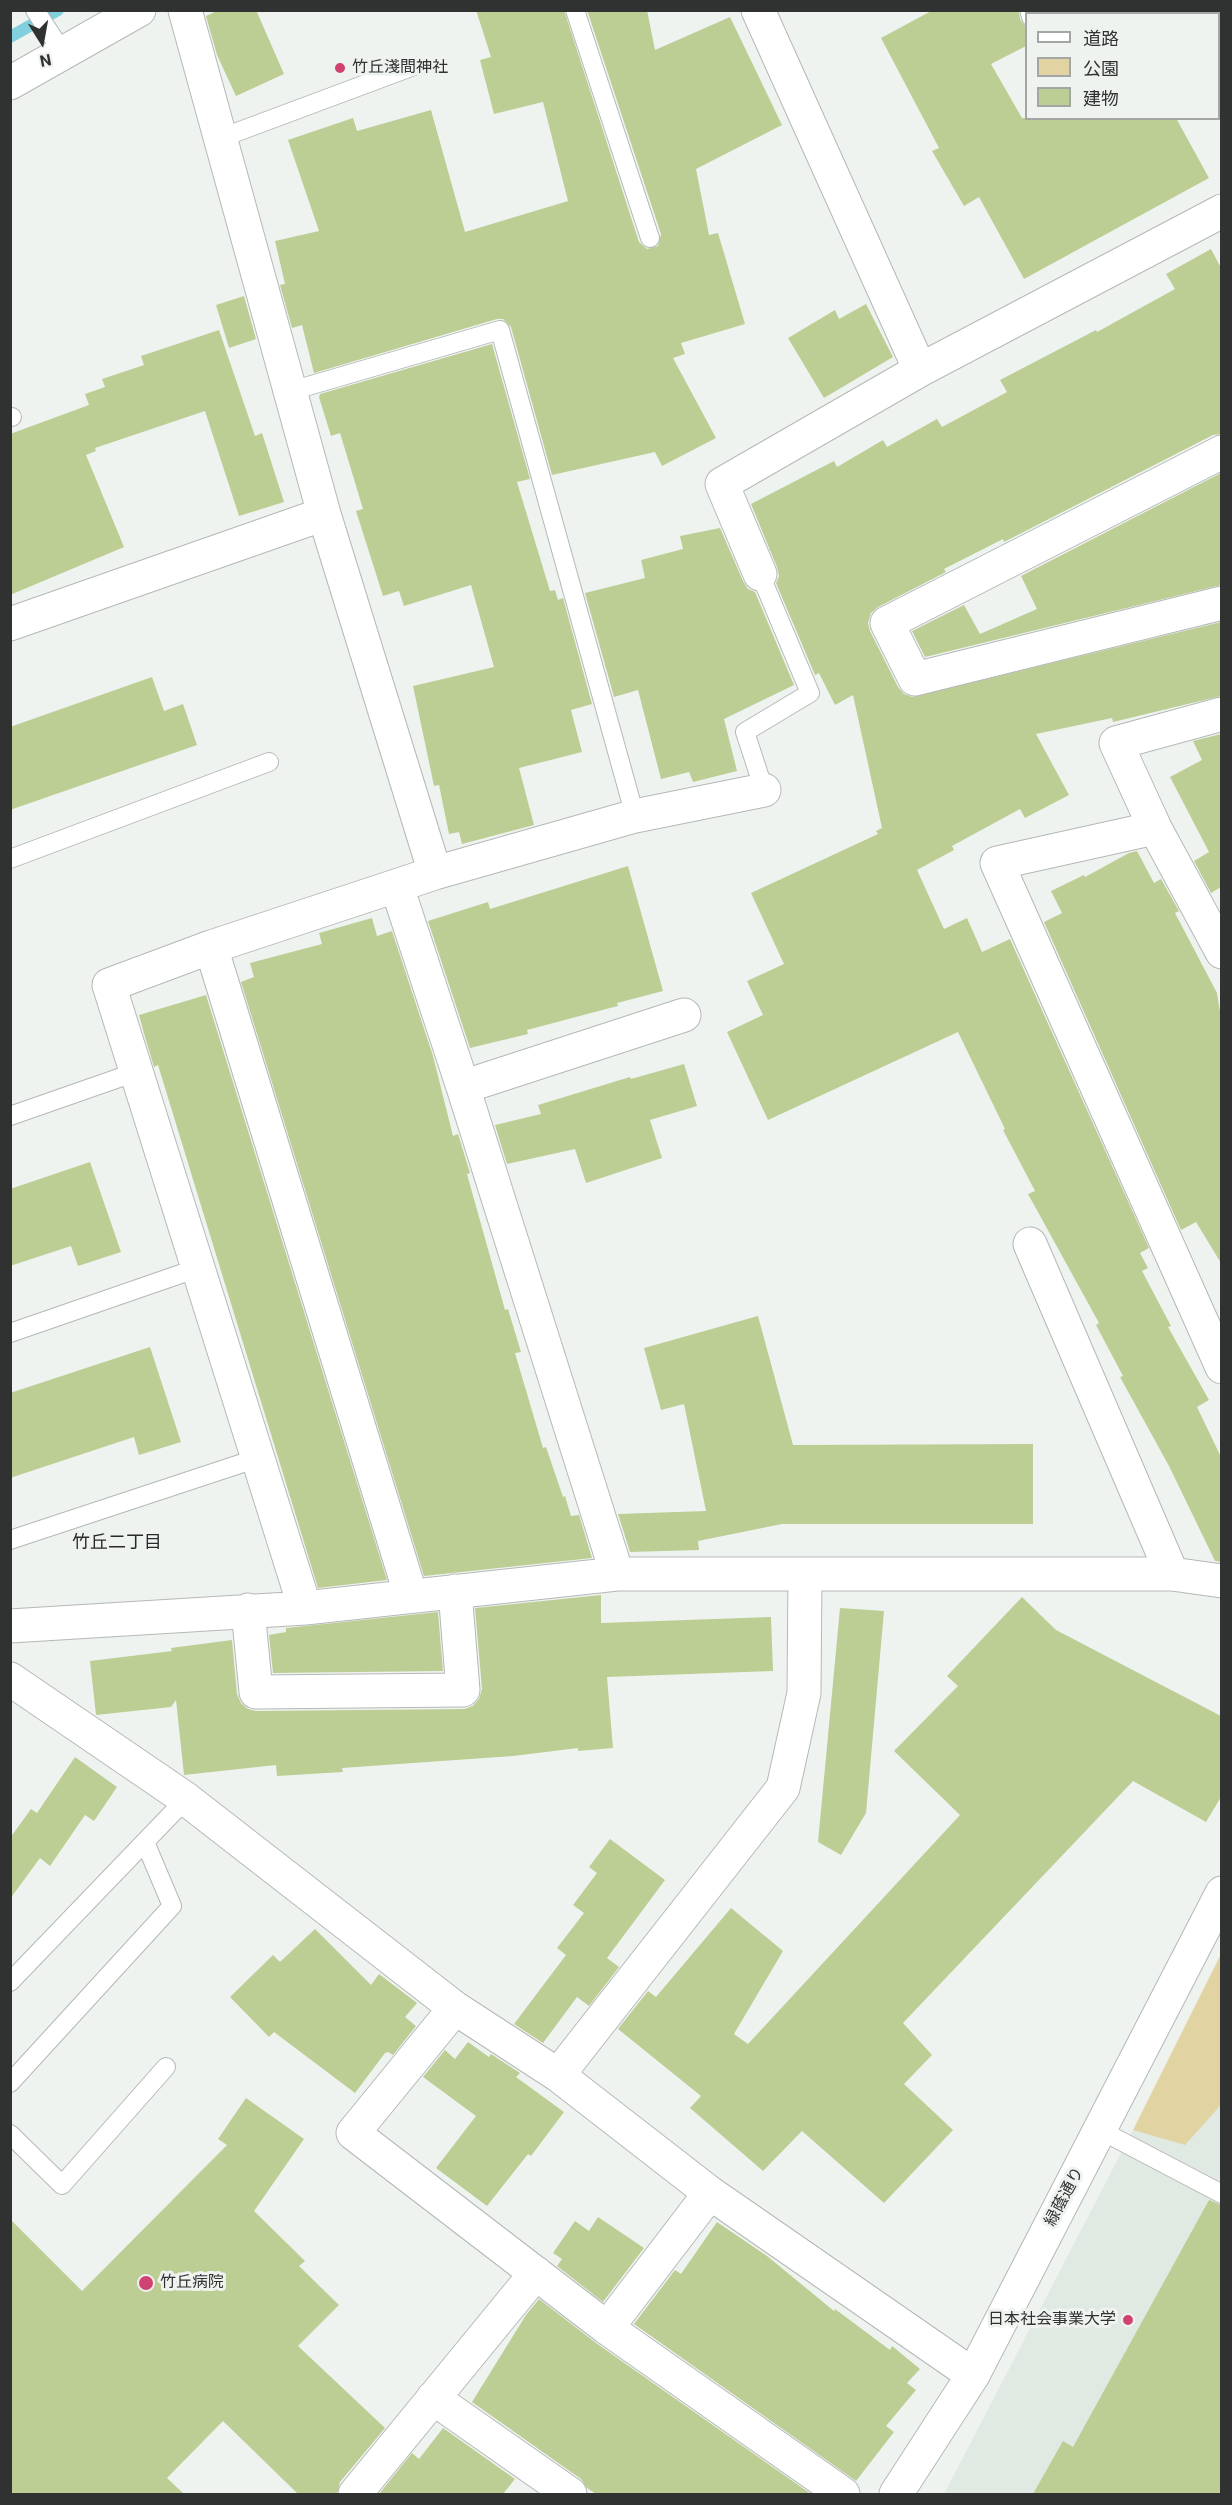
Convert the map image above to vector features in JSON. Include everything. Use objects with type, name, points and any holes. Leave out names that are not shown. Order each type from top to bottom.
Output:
[{"type":"street","points":[[10,83],[57,42],[139,10]]},
{"type":"street","points":[[185,10],[324,514],[435,873]]},
{"type":"street","points":[[758,10],[920,370]]},
{"type":"street","points":[[760,574],[722,484],[920,370],[1221,211]]},
{"type":"street","points":[[1221,452],[886,623],[915,679],[1221,603]]},
{"type":"street","points":[[10,624],[324,514]]},
{"type":"street","points":[[1221,714],[1116,743],[1155,828],[1221,952]]},
{"type":"street","points":[[305,1608],[109,985],[211,947],[435,873],[635,816],[764,790]]},
{"type":"street","points":[[1155,828],[997,863],[1221,1367]]},
{"type":"street","points":[[397,887],[463,1087],[617,1574]]},
{"type":"street","points":[[211,947],[411,1596]]},
{"type":"street","points":[[463,1087],[684,1016]]},
{"type":"street","points":[[1030,1244],[1172,1574]]},
{"type":"street","points":[[10,1626],[305,1608],[617,1574],[1172,1574],[1221,1581]]},
{"type":"street","points":[[558,2074],[783,1788],[804,1693],[805,1574]]},
{"type":"street","points":[[248,1610],[256,1692],[463,1690],[455,1592]]},
{"type":"street","points":[[10,1679],[186,1799],[455,2008],[558,2074],[710,2193],[973,2375]]},
{"type":"street","name":"緑蔭通り","points":[[896,2494],[973,2375],[1221,1893]]},
{"type":"street","points":[[455,2008],[353,2133],[607,2328],[843,2494]]},
{"type":"street","points":[[607,2328],[710,2193]]},
{"type":"street","points":[[355,2494],[536,2273]]},
{"type":"street","points":[[433,2398],[570,2494]]},
{"type":"lane","points":[[35,10],[57,42]]},
{"type":"lane","points":[[575,10],[650,238]]},
{"type":"lane","points":[[221,138],[414,66]]},
{"type":"lane","points":[[291,391],[500,330],[635,816]]},
{"type":"lane","points":[[760,574],[810,693],[745,732],[764,790]]},
{"type":"lane","points":[[10,859],[269,762]]},
{"type":"lane","points":[[10,1116],[136,1072]]},
{"type":"lane","points":[[10,1333],[198,1268]]},
{"type":"lane","points":[[10,1540],[258,1458]]},
{"type":"lane","points":[[10,1982],[186,1799]]},
{"type":"lane","points":[[10,2083],[171,1906],[145,1842]]},
{"type":"lane","points":[[10,2134],[62,2185],[166,2067]]},
{"type":"lane","points":[[1100,2130],[1221,2194]]},
{"type":"shaded area","name":"日本社会事業大学","points":[[1221,2105],[1221,2494],[944,2494],[1133,2130],[1185,2144]]},
{"type":"green space","points":[[1221,1954],[1221,2105],[1185,2145],[1133,2130]]},
{"type":"building","points":[[219,10],[256,10],[284,74],[236,96],[217,55],[206,16]]},
{"type":"building","points":[[476,10],[564,10],[639,242],[647,249],[658,246],[661,234],[587,10],[647,10],[655,50],[730,17],[782,125],[696,169],[709,235],[718,233],[745,324],[681,343],[685,354],[673,358],[716,438],[662,466],[655,452],[552,475],[511,327],[503,319],[314,373],[302,325],[292,328],[280,285],[285,284],[275,241],[319,231],[288,140],[353,118],[357,131],[431,110],[465,232],[568,201],[543,102],[494,114],[480,60],[491,57]]},
{"type":"building","points":[[933,10],[1019,10],[1020,19],[1025,26],[1025,47],[991,64],[1022,118],[1025,120],[1177,120],[1209,178],[1024,279],[979,197],[964,206],[932,151],[939,148],[881,38]]},
{"type":"building","points":[[1211,249],[1221,268],[1221,434],[1213,435],[1004,542],[1003,539],[944,569],[946,572],[878,607],[871,613],[868,623],[898,687],[904,694],[912,697],[1221,622],[1221,696],[1113,722],[1112,718],[1036,734],[1069,795],[1025,818],[1020,809],[952,846],[954,850],[917,870],[944,929],[967,918],[982,952],[1010,939],[1149,1248],[1140,1253],[1148,1268],[1142,1271],[1171,1326],[1168,1327],[1209,1400],[1197,1407],[1221,1457],[1221,1562],[1215,1561],[1169,1466],[1120,1377],[1123,1376],[1096,1325],[1099,1323],[1028,1194],[1035,1191],[1003,1130],[1005,1129],[958,1032],[768,1120],[727,1032],[763,1015],[747,981],[784,964],[751,893],[878,834],[876,831],[882,828],[853,695],[835,705],[819,673],[815,675],[776,583],[779,576],[777,567],[751,504],[834,461],[837,467],[883,440],[887,447],[937,419],[942,427],[1007,392],[1000,380],[1096,330],[1097,332],[1175,289],[1166,274]]},
{"type":"building","points":[[244,296],[256,339],[229,348],[216,305]]},
{"type":"building","points":[[866,304],[893,357],[824,398],[788,338],[835,310],[839,319]]},
{"type":"building","points":[[219,330],[255,436],[262,433],[284,502],[239,516],[205,411],[95,448],[96,451],[86,455],[124,547],[10,595],[10,434],[89,405],[85,394],[105,387],[102,379],[144,365],[141,356]]},
{"type":"building","points":[[492,344],[530,479],[517,482],[550,591],[555,590],[558,600],[563,598],[592,704],[571,710],[582,752],[519,768],[534,825],[462,844],[459,832],[449,834],[439,785],[434,786],[413,686],[494,667],[471,585],[404,606],[399,591],[383,596],[356,511],[363,509],[340,433],[331,436],[319,397],[320,394]]},
{"type":"building","points":[[1221,473],[1221,585],[925,657],[912,631],[964,605],[980,634],[1037,609],[1021,576]]},
{"type":"building","points":[[720,528],[743,581],[748,589],[755,592],[794,685],[724,719],[737,771],[693,782],[689,772],[661,779],[638,690],[614,697],[585,593],[645,578],[641,560],[683,549],[680,536]]},
{"type":"building","points":[[152,677],[164,711],[183,704],[197,745],[10,810],[10,727]]},
{"type":"building","points":[[1221,734],[1221,887],[1211,893],[1194,861],[1209,852],[1170,777],[1202,760],[1193,741]]},
{"type":"building","points":[[1137,851],[1154,883],[1161,879],[1179,911],[1175,913],[1217,993],[1221,1018],[1221,1263],[1196,1222],[1181,1230],[1044,922],[1062,913],[1051,891]]},
{"type":"building","points":[[628,866],[663,991],[617,1003],[618,1006],[527,1030],[528,1034],[470,1048],[428,921],[488,902],[490,909]]},
{"type":"building","points":[[372,918],[377,936],[392,931],[433,1056],[453,1136],[458,1134],[470,1173],[467,1174],[505,1310],[508,1309],[521,1352],[515,1353],[543,1448],[546,1447],[571,1516],[579,1515],[592,1558],[424,1576],[241,982],[254,977],[250,963],[322,944],[319,933]]},
{"type":"building","points":[[206,995],[387,1580],[318,1588],[158,1065],[154,1067],[139,1015]]},
{"type":"building","points":[[684,1064],[697,1106],[650,1120],[662,1158],[586,1183],[575,1149],[507,1164],[495,1125],[541,1114],[538,1105],[630,1077],[631,1079]]},
{"type":"building","points":[[90,1162],[121,1252],[78,1266],[71,1246],[10,1266],[10,1189]]},
{"type":"building","points":[[758,1316],[793,1445],[1033,1444],[1033,1524],[782,1524],[698,1541],[699,1550],[630,1552],[618,1514],[706,1511],[684,1404],[661,1410],[644,1348]]},
{"type":"building","points":[[150,1347],[181,1442],[139,1455],[134,1437],[10,1478],[10,1393]]},
{"type":"building","points":[[601,1595],[601,1623],[771,1617],[773,1671],[607,1677],[613,1748],[578,1751],[578,1748],[513,1756],[342,1768],[343,1772],[277,1776],[276,1765],[184,1775],[176,1700],[171,1707],[96,1715],[90,1661],[172,1651],[171,1648],[232,1640],[237,1694],[241,1703],[248,1709],[256,1711],[464,1709],[473,1706],[479,1699],[482,1689],[475,1608]]},
{"type":"building","points":[[1022,1597],[1056,1630],[1221,1716],[1221,1797],[1206,1822],[1133,1781],[903,2023],[932,2055],[904,2084],[953,2130],[884,2203],[802,2131],[763,2171],[690,2108],[701,2096],[618,2029],[648,1991],[656,1997],[731,1908],[783,1951],[734,2034],[748,2044],[960,1815],[894,1751],[958,1686],[947,1676]]},
{"type":"building","points":[[840,1608],[884,1611],[866,1813],[841,1855],[818,1842]]},
{"type":"building","points":[[438,1612],[443,1671],[273,1673],[269,1635],[286,1632],[286,1628]]},
{"type":"building","points":[[75,1757],[117,1787],[94,1821],[85,1815],[50,1866],[40,1858],[10,1899],[10,1838],[31,1809],[37,1813]]},
{"type":"building","points":[[610,1839],[665,1880],[607,1958],[619,1967],[589,2006],[577,1997],[543,2043],[514,2024],[566,1955],[557,1948],[584,1913],[573,1905],[597,1873],[589,1867]]},
{"type":"building","points":[[315,1929],[371,1985],[379,1974],[417,2003],[405,2017],[416,2026],[393,2055],[385,2053],[355,2093],[274,2032],[269,2037],[230,1997],[273,1955],[280,1962]]},
{"type":"building","points":[[468,2042],[489,2057],[491,2054],[520,2073],[516,2077],[564,2112],[531,2156],[528,2154],[487,2206],[436,2168],[476,2116],[423,2077],[445,2050],[455,2059]]},
{"type":"building","points":[[246,2098],[304,2139],[254,2211],[305,2261],[299,2266],[339,2305],[298,2346],[385,2428],[340,2482],[337,2494],[298,2494],[223,2421],[167,2478],[184,2494],[10,2494],[10,2219],[82,2291],[227,2145],[218,2139]]},
{"type":"building","points":[[1209,2200],[1221,2205],[1221,2494],[1033,2494],[1063,2441],[1073,2447]]},
{"type":"building","points":[[598,2217],[644,2248],[603,2302],[557,2266],[562,2259],[553,2253],[575,2221],[589,2231]]},
{"type":"building","points":[[717,2222],[767,2256],[834,2311],[835,2309],[890,2350],[892,2346],[920,2369],[907,2383],[916,2390],[886,2426],[894,2432],[856,2481],[634,2324],[675,2270],[681,2274]]},
{"type":"building","points":[[539,2299],[596,2343],[811,2494],[596,2494],[587,2488],[581,2479],[472,2402],[526,2315]]},
{"type":"building","points":[[443,2428],[515,2479],[503,2494],[379,2494],[412,2453],[419,2459]]},
{"type":"waterway","points":[[10,37],[58,10]]},
{"type":"place","name":"竹丘淺間神社","points":[[340,68]]},
{"type":"place","name":"竹丘病院","points":[[146,2283]]},
{"type":"place","name":"日本社会事業大学","points":[[1128,2320]]},
{"type":"district","name":"竹丘二丁目","points":[[117,1543]]}]
